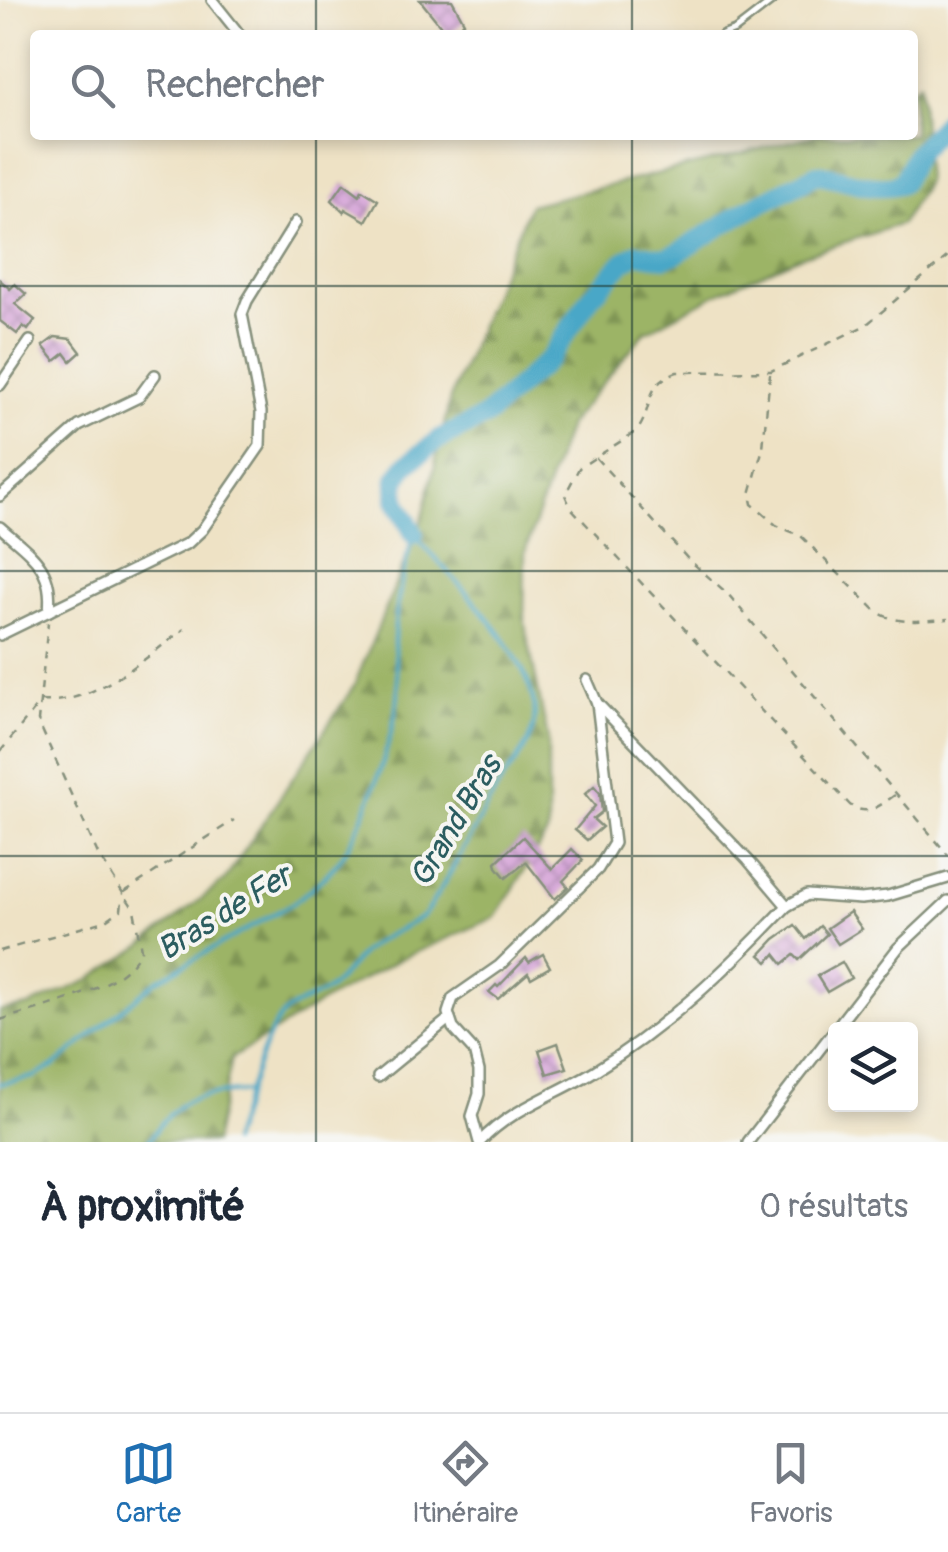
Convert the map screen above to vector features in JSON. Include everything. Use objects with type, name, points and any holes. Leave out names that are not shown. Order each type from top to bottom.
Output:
[{"type":"street","points":[[212,0],[236,30]]},
{"type":"street","points":[[0,635],[188,542],[202,530],[254,459],[260,446],[262,423],[242,314],[296,222]]},
{"type":"street","points":[[0,385],[30,342]]},
{"type":"street","points":[[0,496],[79,426],[139,397],[155,375]]},
{"type":"street","points":[[0,527],[48,574],[52,589],[50,611]]},
{"type":"street","points":[[479,1142],[472,1116],[479,1094],[479,1071],[474,1051],[453,1028],[452,998],[499,966],[598,870],[614,843],[597,704],[587,680]]},
{"type":"street","points":[[597,704],[748,860],[786,906]]},
{"type":"street","points":[[479,1142],[494,1126],[598,1069],[715,981],[786,906],[807,895],[861,899],[888,896],[948,878]]},
{"type":"street","points":[[748,1142],[898,948],[948,901]]},
{"type":"street","points":[[378,1078],[450,1018]]},
{"type":"lane","points":[[735,30],[774,0]]},
{"type":"path","points":[[895,796],[870,811],[850,805],[570,508],[566,502],[567,487],[579,468],[638,432],[649,398],[666,376],[678,372],[770,372],[866,326],[948,256]]},
{"type":"path","points":[[770,372],[763,448],[750,494],[752,504],[776,525],[802,536],[886,618],[897,622],[948,619]]},
{"type":"path","points":[[595,457],[688,559],[728,594],[948,855]]},
{"type":"path","points":[[0,1020],[78,995],[124,972],[141,950],[134,909],[98,854],[68,780],[42,732],[38,703],[50,611]]},
{"type":"path","points":[[0,752],[38,703],[71,698],[104,685],[184,629]]},
{"type":"path","points":[[0,950],[112,919],[121,910],[123,893],[234,820]]},
{"type":"green space","points":[[918,84],[926,182],[901,224],[799,257],[722,291],[645,332],[568,425],[525,552],[524,620],[548,739],[548,832],[496,917],[402,958],[232,1058],[214,1142],[0,1142],[0,1011],[29,1006],[88,981],[139,948],[225,880],[354,686],[423,517],[450,399],[529,205],[796,140],[918,140]]},
{"type":"building","points":[[420,0],[452,0],[464,22],[454,30],[444,30]]},
{"type":"building","points":[[344,183],[360,195],[362,190],[378,200],[366,221],[345,209],[344,212],[332,200]]},
{"type":"building","points":[[0,280],[10,289],[15,284],[26,294],[15,304],[35,320],[28,330],[23,326],[17,334],[0,321]]},
{"type":"building","points":[[55,337],[71,339],[81,352],[71,361],[65,353],[55,361],[43,346]]},
{"type":"building","points":[[594,786],[600,793],[602,812],[593,819],[602,827],[587,840],[575,830],[595,806],[585,794]]},
{"type":"building","points":[[523,837],[552,869],[572,849],[583,860],[563,881],[568,887],[555,899],[526,862],[506,878],[497,867],[496,862]]},
{"type":"building","points":[[850,912],[862,929],[838,944],[827,928]]},
{"type":"building","points":[[795,925],[806,939],[820,926],[827,934],[799,960],[794,955],[783,964],[775,954],[768,962],[760,955],[775,939]]},
{"type":"building","points":[[543,954],[550,967],[531,978],[528,973],[498,999],[489,992],[526,958],[529,962]]},
{"type":"building","points":[[842,962],[851,978],[827,992],[817,976]]},
{"type":"building","points":[[558,1043],[567,1068],[547,1074],[539,1050]]},
{"type":"waterway","points":[[414,534],[396,500],[396,480],[406,465],[439,439],[485,417],[550,358],[590,298],[623,262],[637,253],[664,258],[676,254],[747,210],[817,174],[870,186],[902,183],[916,153],[948,119]]},
{"type":"waterway","name":"Grand Bras","points":[[148,1142],[169,1114],[190,1100],[248,1092],[279,1019],[332,987],[371,945],[424,915],[528,742],[534,723],[533,699],[524,674],[491,622],[414,534]]},
{"type":"waterway","name":"Bras de Fer","points":[[0,1084],[33,1077],[53,1067],[156,981],[293,903],[338,862],[369,802],[394,720],[398,695],[396,614],[413,535]]},
{"type":"waterway","points":[[231,1142],[248,1092]]}]
